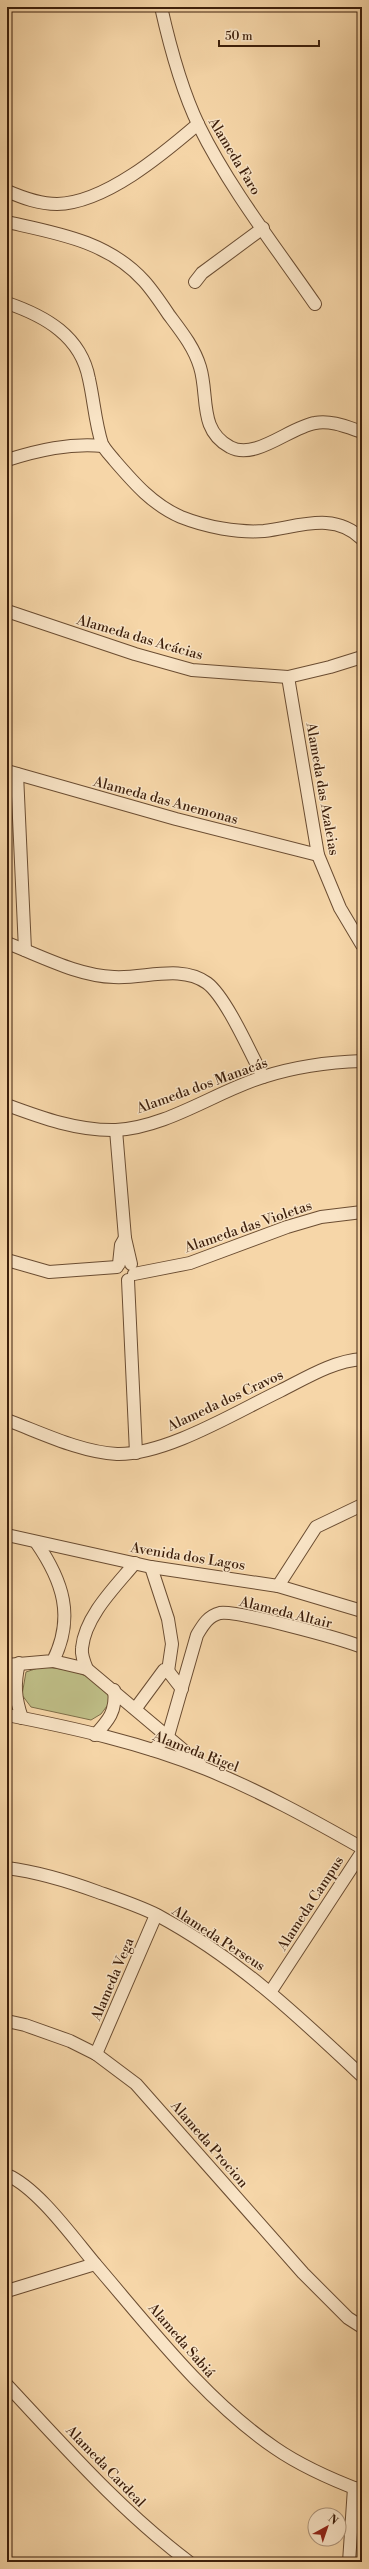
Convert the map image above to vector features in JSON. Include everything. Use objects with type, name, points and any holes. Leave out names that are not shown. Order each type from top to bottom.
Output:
[{"type":"street","name":"Alameda Faro","points":[[161,7],[182,84],[198,124],[213,154],[315,304]]},
{"type":"street","points":[[7,191],[30,200],[49,204],[63,204],[86,197],[142,169],[198,124]]},
{"type":"street","points":[[7,222],[66,235],[92,244],[117,258],[144,281],[195,355],[203,379],[207,421],[216,437],[232,448],[250,450],[314,422],[327,422],[362,432]]},
{"type":"street","points":[[195,282],[202,273],[263,228]]},
{"type":"street","points":[[7,303],[53,323],[81,355],[89,378],[94,415],[103,446],[137,487],[156,503],[181,517],[219,527],[242,530],[264,530],[316,522],[331,522],[355,532],[362,539]]},
{"type":"street","points":[[7,460],[61,446],[84,444],[103,446]]},
{"type":"street","name":"Alameda das Acácias","points":[[7,611],[135,654],[192,670],[288,676],[330,667],[362,657]]},
{"type":"street","name":"Alameda das Azaleias","points":[[288,676],[318,856],[340,908],[362,945]]},
{"type":"street","points":[[12,772],[25,950]]},
{"type":"street","name":"Alameda das Anemonas","points":[[12,772],[176,819],[318,856]]},
{"type":"street","points":[[7,943],[87,973],[113,978],[179,973],[196,977],[207,982],[221,999],[263,1077]]},
{"type":"street","name":"Alameda dos Manacás","points":[[7,1105],[61,1124],[116,1130],[166,1117],[263,1077],[298,1069],[362,1061]]},
{"type":"street","points":[[116,1130],[125,1238],[121,1245],[125,1271],[123,1295],[128,1303],[136,1453]]},
{"type":"street","name":"Alameda das Violetas","points":[[7,1260],[49,1272],[125,1271],[154,1264],[167,1266],[190,1263],[314,1219],[362,1212]]},
{"type":"street","name":"Alameda dos Cravos","points":[[7,1420],[94,1450],[136,1453],[194,1433],[318,1372],[339,1364],[362,1359]]},
{"type":"street","points":[[278,1586],[316,1527],[362,1505]]},
{"type":"street","name":"Avenida dos Lagos","points":[[7,1535],[135,1564],[278,1586],[362,1611]]},
{"type":"street","points":[[36,1542],[53,1567],[63,1600],[66,1623],[63,1639],[53,1661]]},
{"type":"street","points":[[87,1669],[82,1649],[87,1628],[98,1610],[135,1564]]},
{"type":"street","points":[[151,1566],[168,1619],[172,1644],[168,1672],[182,1689]]},
{"type":"street","name":"Alameda Altair","points":[[168,1736],[197,1635],[208,1619],[222,1613],[251,1616],[362,1647]]},
{"type":"street","points":[[22,1718],[16,1701],[13,1664],[53,1661],[87,1669],[136,1708],[205,1768]]},
{"type":"street","points":[[136,1708],[163,1672],[168,1672]]},
{"type":"street","points":[[95,1735],[112,1714],[115,1706],[114,1690]]},
{"type":"street","name":"Alameda Rigel","points":[[7,1715],[153,1750],[205,1768],[282,1803],[362,1848]]},
{"type":"street","points":[[153,1750],[168,1736]]},
{"type":"street","name":"Alameda Campus","points":[[271,1991],[362,1852]]},
{"type":"street","name":"Alameda Perseus","points":[[7,1868],[28,1871],[74,1883],[156,1915],[226,1957],[271,1991],[362,2076]]},
{"type":"street","name":"Alameda Vega","points":[[96,2054],[156,1915]]},
{"type":"street","name":"Alameda Procion","points":[[7,2021],[25,2025],[70,2041],[96,2054],[136,2084],[302,2273],[348,2318],[362,2327]]},
{"type":"street","name":"Alameda Sabiá","points":[[7,2175],[28,2190],[65,2228],[206,2390],[242,2423],[276,2449],[358,2490]]},
{"type":"street","points":[[7,2291],[95,2264]]},
{"type":"street","name":"Alameda Cardeal","points":[[7,2385],[99,2482],[151,2534],[189,2562]]},
{"type":"street","points":[[349,2562],[358,2490]]},
{"type":"shaded area","points":[[41,1667],[69,1670],[85,1676],[108,1691],[110,1702],[101,1714],[91,1720],[31,1707],[22,1695],[26,1672]]}]
